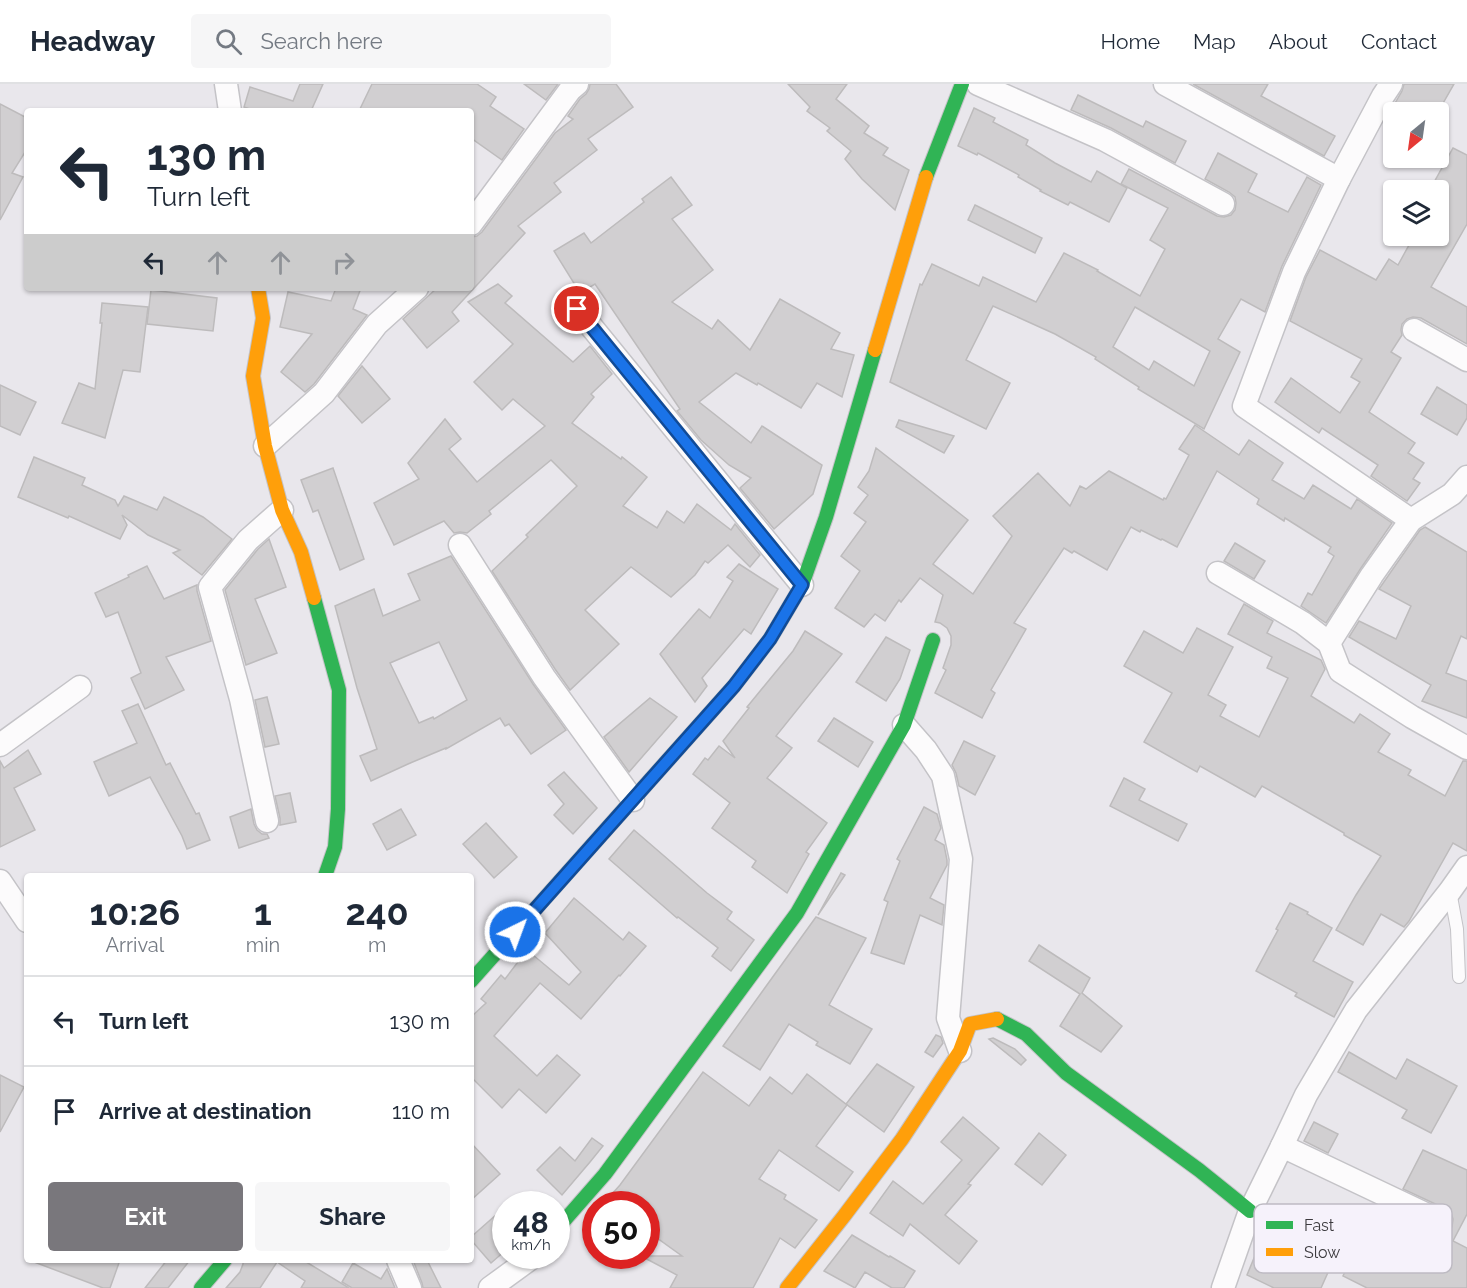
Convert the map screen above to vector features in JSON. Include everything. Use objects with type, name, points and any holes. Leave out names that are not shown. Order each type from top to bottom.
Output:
[{"type":"street","points":[[226,84],[230,108]]},
{"type":"street","points":[[474,220],[570,90],[577,84]]},
{"type":"street","points":[[474,978],[741,676],[770,639],[802,585],[826,517],[923,185],[962,84]]},
{"type":"street","points":[[978,84],[1106,140],[1223,204]]},
{"type":"street","points":[[1166,84],[1339,179]]},
{"type":"street","points":[[1391,84],[1339,179],[1294,272],[1244,406],[1411,520]]},
{"type":"street","points":[[258,291],[263,318],[253,376],[266,446],[282,510],[301,552],[339,690],[338,809],[335,847],[326,873]]},
{"type":"street","points":[[266,446],[324,393],[377,324],[414,291]]},
{"type":"street","points":[[577,309],[802,585]]},
{"type":"street","points":[[1414,330],[1467,360]]},
{"type":"street","points":[[1329,644],[1372,575],[1411,520],[1452,494],[1467,477]]},
{"type":"street","points":[[267,820],[241,699],[210,587],[248,540],[282,510]]},
{"type":"street","points":[[460,545],[544,678],[633,800]]},
{"type":"street","points":[[1218,573],[1303,623],[1329,644],[1340,671],[1412,717],[1467,748]]},
{"type":"street","points":[[570,1214],[605,1174],[797,913],[904,725],[933,640]]},
{"type":"street","points":[[0,744],[80,687]]},
{"type":"street","points":[[904,725],[926,750],[943,777],[961,859],[948,1018],[960,1051]]},
{"type":"street","points":[[1223,1288],[1250,1211],[1306,1095],[1356,1010],[1467,867]]},
{"type":"street","points":[[0,881],[24,917]]},
{"type":"street","points":[[787,1288],[902,1139],[960,1051],[970,1024],[996,1018],[1026,1034],[1066,1073],[1199,1170],[1250,1211]]},
{"type":"street","points":[[1282,1146],[1404,1204]]},
{"type":"street","points":[[201,1288],[222,1263]]},
{"type":"street","points":[[400,1263],[410,1288]]},
{"type":"street","points":[[490,1288],[516,1269]]},
{"type":"lane","points":[[1450,891],[1457,929],[1459,977]]},
{"type":"building","points":[[300,84],[323,84],[312,108],[244,107],[250,87],[293,101]]},
{"type":"building","points":[[372,84],[477,84],[496,97],[490,106],[524,129],[502,160],[474,140],[474,108],[360,108]]},
{"type":"building","points":[[524,84],[558,84],[546,100]]},
{"type":"building","points":[[590,84],[616,84],[633,107],[588,139],[597,150],[554,183],[561,192],[518,226],[525,233],[474,288],[474,236],[482,232],[555,133],[573,119],[568,116],[589,89]]},
{"type":"building","points":[[788,84],[847,84],[836,99],[869,126],[864,133],[888,148],[883,155],[909,170],[895,210],[862,179],[845,159],[851,151],[827,131],[830,128],[807,111],[810,107]]},
{"type":"building","points":[[1193,84],[1268,84],[1261,96],[1335,136],[1324,156]]},
{"type":"building","points":[[1404,84],[1454,84],[1444,102],[1396,102]]},
{"type":"building","points":[[1078,95],[1143,127],[1146,121],[1186,141],[1175,163],[1111,128],[1071,110]]},
{"type":"building","points":[[0,104],[24,116],[24,154],[12,173],[23,177],[0,220]]},
{"type":"building","points":[[974,108],[995,118],[993,122],[1028,140],[1026,145],[1091,182],[1097,171],[1127,188],[1109,222],[1070,202],[1068,205],[1040,191],[1018,177],[1019,175],[978,153],[977,155],[958,146]]},
{"type":"building","points":[[1453,148],[1467,155],[1467,224],[1431,287],[1467,307],[1467,344],[1421,318],[1407,319],[1402,324],[1402,335],[1391,352],[1401,358],[1369,412],[1415,443],[1408,453],[1424,463],[1413,479],[1420,483],[1407,501],[1371,476],[1378,465],[1322,428],[1319,433],[1275,402],[1291,378],[1340,413],[1360,382],[1351,377],[1362,359],[1290,321],[1306,277],[1320,250],[1376,280],[1389,259],[1398,265],[1408,246],[1449,246],[1449,180],[1435,180],[1442,168],[1449,168],[1449,155]]},
{"type":"building","points":[[1218,153],[1257,174],[1248,192],[1288,212],[1307,177],[1321,185],[1282,266],[1265,312],[1241,299],[1218,339],[1240,352],[1204,429],[1138,389],[1139,387],[1095,359],[1096,357],[1055,334],[993,306],[966,360],[1010,383],[986,429],[890,382],[920,284],[922,285],[932,264],[979,286],[983,277],[1036,302],[1064,253],[1098,270],[1140,296],[1165,249],[1150,240],[1168,208],[1121,184],[1129,169],[1217,216],[1231,215],[1235,210],[1235,197],[1205,179]],"holes":[[[1135,307],[1210,351],[1194,386],[1154,361],[1149,370],[1113,347]]]},
{"type":"building","points":[[671,177],[692,205],[672,219],[713,270],[672,302],[712,329],[718,320],[750,350],[780,299],[840,333],[831,349],[854,355],[842,397],[817,383],[801,408],[736,373],[699,402],[751,443],[762,426],[822,465],[813,494],[774,529],[740,488],[751,478],[729,465],[701,440],[677,411],[680,409],[595,284],[580,293],[554,251],[584,233],[591,243],[644,202],[642,199]]},
{"type":"building","points":[[975,205],[1042,238],[1035,253],[968,220]]},
{"type":"building","points":[[498,284],[512,296],[505,303],[573,362],[590,346],[612,374],[591,394],[594,397],[572,423],[647,477],[623,506],[657,528],[667,511],[684,523],[697,504],[731,530],[735,524],[760,555],[750,567],[728,545],[708,563],[705,561],[695,575],[671,597],[631,567],[585,610],[619,644],[570,690],[492,571],[577,486],[551,460],[489,511],[491,514],[467,533],[454,533],[444,521],[394,545],[374,503],[419,479],[408,463],[445,419],[461,439],[449,449],[477,482],[545,426],[513,399],[502,410],[474,382],[513,344],[468,302]]},
{"type":"building","points":[[151,291],[217,298],[213,331],[147,324]]},
{"type":"building","points":[[335,291],[360,291],[353,309],[367,315],[314,384],[305,392],[281,372],[312,334],[280,327],[288,292],[331,301]]},
{"type":"building","points":[[434,291],[471,291],[452,312],[459,321],[427,348],[403,319]]},
{"type":"building","points":[[102,303],[148,307],[140,372],[123,370],[105,438],[62,423],[79,383],[95,389]]},
{"type":"building","points":[[362,366],[390,399],[362,423],[338,396]]},
{"type":"building","points":[[0,385],[36,402],[20,435],[0,426]]},
{"type":"building","points":[[1437,387],[1467,405],[1467,418],[1457,435],[1421,414]]},
{"type":"building","points":[[899,420],[954,436],[944,453],[896,427]]},
{"type":"building","points":[[1195,425],[1239,455],[1249,440],[1283,463],[1272,480],[1304,499],[1313,485],[1351,509],[1357,499],[1392,523],[1326,623],[1301,606],[1308,593],[1312,595],[1334,556],[1328,552],[1331,547],[1285,518],[1284,521],[1257,504],[1259,499],[1217,471],[1177,547],[1131,527],[1107,570],[1074,551],[1072,553],[1064,548],[1014,623],[1026,629],[991,690],[995,693],[982,718],[935,693],[946,670],[943,668],[951,645],[951,636],[947,628],[935,622],[943,595],[920,578],[901,602],[899,600],[885,621],[875,614],[864,627],[835,608],[860,571],[841,556],[866,522],[854,513],[868,495],[858,487],[869,471],[876,448],[968,520],[933,564],[973,594],[1012,536],[993,516],[1038,473],[1070,506],[1080,486],[1086,489],[1109,471],[1163,500],[1166,499],[1189,455],[1179,449]]},
{"type":"building","points":[[34,457],[85,478],[82,485],[115,500],[118,506],[124,496],[157,510],[164,497],[203,517],[232,539],[202,575],[173,553],[180,550],[148,535],[122,515],[127,525],[120,539],[69,516],[68,518],[18,497]]},
{"type":"building","points":[[333,468],[364,559],[340,570],[318,510],[313,512],[301,480]]},
{"type":"building","points":[[1425,527],[1467,552],[1467,639],[1461,636],[1446,673],[1467,681],[1467,718],[1422,701],[1431,685],[1349,637],[1359,621],[1396,639],[1411,606],[1379,589],[1420,530]]},
{"type":"building","points":[[269,539],[286,587],[255,599],[277,653],[246,665],[225,590]]},
{"type":"building","points":[[1235,543],[1265,561],[1254,579],[1224,561]]},
{"type":"building","points":[[451,556],[533,684],[566,730],[531,754],[509,724],[505,726],[500,718],[446,749],[371,781],[360,756],[377,749],[357,688],[335,606],[374,589],[383,616],[420,600],[408,574]],"holes":[[[439,642],[467,700],[434,719],[433,717],[419,723],[390,663]]]},
{"type":"building","points":[[739,564],[778,589],[751,634],[744,629],[702,678],[707,686],[695,702],[660,654],[699,609],[710,618],[733,581],[727,577]]},
{"type":"building","points":[[147,566],[164,599],[197,585],[211,641],[166,657],[184,690],[145,709],[131,678],[141,673],[118,612],[106,617],[95,593]]},
{"type":"building","points":[[1244,604],[1273,621],[1267,633],[1321,660],[1325,669],[1311,696],[1354,723],[1360,714],[1390,734],[1378,752],[1411,770],[1408,775],[1445,796],[1463,761],[1467,761],[1467,851],[1453,843],[1404,927],[1381,914],[1363,945],[1336,930],[1381,856],[1262,786],[1255,797],[1200,766],[1197,772],[1144,742],[1172,693],[1124,666],[1144,631],[1183,653],[1197,628],[1233,647],[1208,695],[1226,705],[1220,716],[1259,737],[1288,678],[1267,668],[1272,657],[1228,634]]},
{"type":"building","points":[[805,631],[842,654],[776,736],[792,748],[767,778],[827,823],[806,852],[809,854],[787,893],[752,867],[756,861],[712,828],[730,803],[693,774],[705,758],[708,760],[719,746],[735,758],[723,741],[749,708],[747,707],[793,651]]},
{"type":"building","points":[[886,637],[910,650],[900,679],[886,701],[856,682]]},
{"type":"building","points":[[267,697],[279,744],[265,747],[255,700]]},
{"type":"building","points":[[650,698],[677,717],[629,772],[604,737]]},
{"type":"building","points":[[138,704],[166,765],[170,763],[196,814],[199,813],[210,840],[187,849],[150,777],[109,796],[94,762],[137,743],[122,711]]},
{"type":"building","points":[[834,718],[873,742],[858,767],[818,741]]},
{"type":"building","points":[[964,741],[995,756],[975,795],[959,786],[952,765]]},
{"type":"building","points":[[28,750],[41,774],[14,788],[35,830],[0,847],[0,761],[4,768]]},
{"type":"building","points":[[564,772],[597,808],[573,834],[554,815],[564,804],[548,785]]},
{"type":"building","points":[[1124,778],[1145,789],[1139,800],[1187,824],[1178,841],[1110,806]]},
{"type":"building","points":[[290,793],[296,822],[280,825],[275,796]]},
{"type":"building","points":[[924,807],[937,814],[941,828],[935,840],[944,845],[947,860],[947,865],[930,898],[944,905],[942,925],[920,915],[904,964],[871,953],[888,902],[884,900],[900,861],[897,859]]},
{"type":"building","points":[[251,809],[257,830],[262,834],[267,834],[269,838],[239,848],[230,817]]},
{"type":"building","points":[[401,809],[416,835],[387,850],[373,824]]},
{"type":"building","points":[[486,823],[517,857],[494,878],[463,844]]},
{"type":"building","points":[[634,830],[732,912],[727,919],[754,940],[731,971],[712,956],[718,948],[677,918],[609,859]]},
{"type":"building","points":[[841,873],[845,875],[818,915]]},
{"type":"building","points":[[574,898],[623,940],[629,932],[646,946],[581,1019],[540,983],[494,1036],[537,1076],[557,1055],[580,1075],[546,1113],[519,1089],[502,1108],[474,1080],[474,1014],[486,1003],[481,999],[501,975],[505,979],[527,950],[569,985],[581,972],[545,933]]},
{"type":"building","points":[[1290,903],[1332,928],[1313,961],[1353,982],[1334,1017],[1295,996],[1297,993],[1256,971]]},
{"type":"building","points":[[816,917],[866,938],[829,1005],[872,1029],[850,1064],[816,1045],[818,1042],[789,1024],[760,1070],[723,1046]]},
{"type":"building","points":[[1039,945],[1090,978],[1082,993],[1122,1026],[1101,1052],[1060,1026],[1080,994],[1029,961]]},
{"type":"building","points":[[936,1035],[941,1037],[943,1043],[933,1057],[925,1052]]},
{"type":"building","points":[[993,1038],[1015,1049],[1026,1060],[1021,1065],[989,1039]]},
{"type":"building","points":[[1349,1052],[1396,1079],[1407,1059],[1457,1086],[1431,1133],[1402,1118],[1407,1110],[1338,1072]]},
{"type":"building","points":[[877,1064],[914,1087],[884,1132],[846,1104]]},
{"type":"building","points":[[703,1072],[749,1106],[770,1077],[792,1094],[807,1074],[847,1105],[816,1146],[853,1172],[839,1191],[779,1150],[759,1179],[786,1195],[784,1199],[817,1220],[795,1248],[780,1238],[753,1288],[670,1288],[677,1275],[660,1266],[660,1256],[682,1256],[660,1240],[660,1191],[615,1191]]},
{"type":"building","points":[[0,1075],[24,1087],[0,1132]]},
{"type":"building","points":[[963,1117],[999,1148],[945,1215],[977,1241],[959,1264],[910,1224],[903,1236],[870,1213],[893,1181],[923,1204],[962,1160],[941,1142]]},
{"type":"building","points":[[1314,1122],[1338,1134],[1328,1153],[1304,1141]]},
{"type":"building","points":[[1039,1133],[1066,1155],[1042,1185],[1015,1164]]},
{"type":"building","points":[[592,1138],[603,1146],[565,1191],[558,1191],[537,1170],[560,1147],[575,1161]]},
{"type":"building","points":[[474,1146],[500,1174],[474,1197]]},
{"type":"building","points":[[1423,1150],[1467,1170],[1467,1214],[1453,1241],[1467,1248],[1467,1288],[1367,1288],[1343,1276],[1344,1273],[1452,1273],[1452,1204],[1435,1204],[1403,1189]]},
{"type":"building","points":[[492,1218],[492,1262],[474,1243],[474,1234]]},
{"type":"building","points":[[852,1235],[915,1271],[904,1288],[892,1288],[865,1272],[855,1288],[824,1271]]},
{"type":"building","points":[[1254,1258],[1254,1273],[1328,1273],[1321,1288],[1274,1288],[1247,1275]]},
{"type":"building","points":[[37,1263],[119,1263],[110,1288],[103,1288]]},
{"type":"building","points":[[165,1263],[188,1263],[168,1288],[145,1288]]},
{"type":"building","points":[[276,1263],[260,1288],[226,1288],[240,1272],[243,1264]]},
{"type":"building","points":[[278,1263],[308,1263],[349,1288],[301,1288],[305,1281]]},
{"type":"building","points":[[353,1263],[381,1279],[387,1269],[395,1288],[352,1288],[342,1282]]},
{"type":"building","points":[[414,1263],[428,1263],[441,1288],[423,1288]]},
{"type":"traffic: fast","points":[[926,177],[962,84]]},
{"type":"traffic: fast","points":[[474,978],[734,686],[770,639],[802,585],[826,517],[875,350]]},
{"type":"traffic: fast","points":[[314,598],[339,690],[338,809],[335,847],[326,873]]},
{"type":"traffic: fast","points":[[570,1214],[605,1174],[797,913],[904,725],[933,640]]},
{"type":"traffic: fast","points":[[997,1019],[1026,1034],[1066,1073],[1199,1170],[1250,1211]]},
{"type":"traffic: fast","points":[[201,1288],[222,1263]]},
{"type":"traffic: slow","points":[[875,350],[926,177]]},
{"type":"traffic: slow","points":[[258,291],[263,318],[253,376],[265,446],[282,510],[301,552],[314,598]]},
{"type":"traffic: slow","points":[[787,1288],[902,1139],[960,1051],[970,1024],[997,1019]]},
{"type":"route","points":[[515,932],[734,686],[770,639],[802,585],[577,309]]}]
